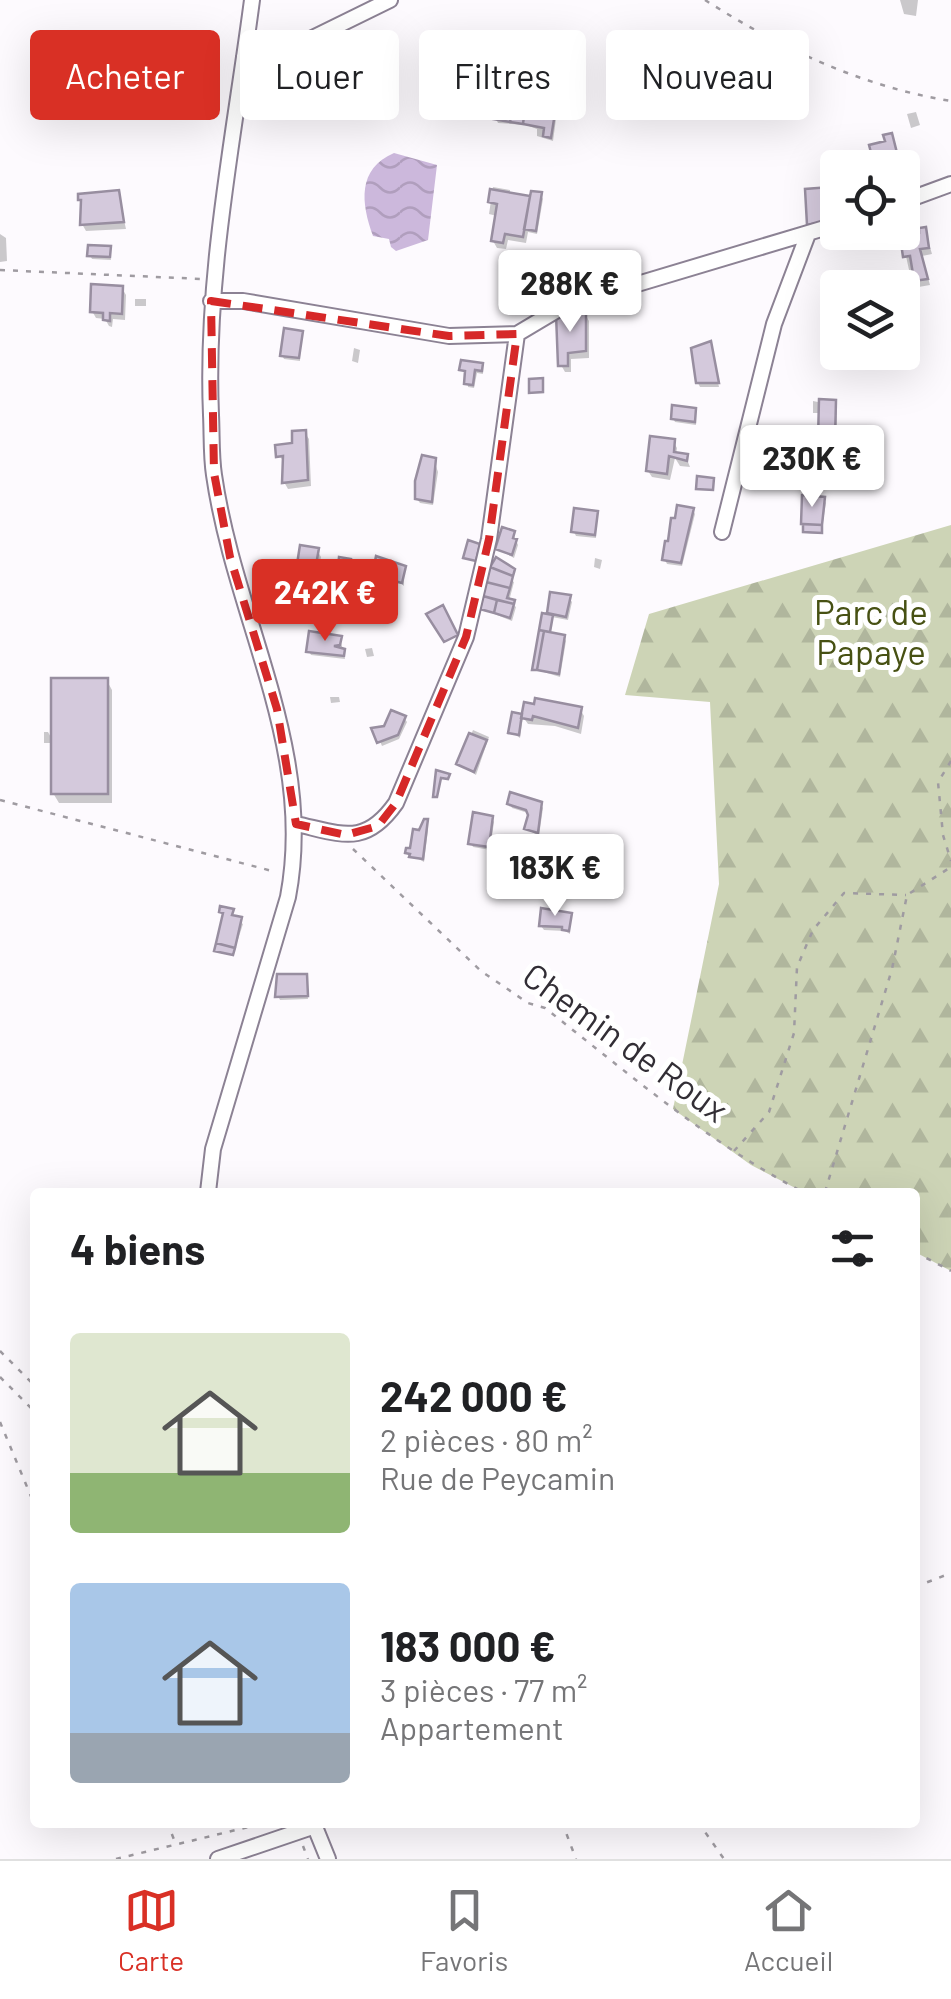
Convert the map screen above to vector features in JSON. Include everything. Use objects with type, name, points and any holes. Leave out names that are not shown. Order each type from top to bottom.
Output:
[{"type":"street","points":[[248,30],[252,0]]},
{"type":"street","points":[[329,30],[390,0]]},
{"type":"street","points":[[208,1188],[213,1150],[292,876],[296,824],[277,709],[230,557],[214,473],[211,301],[240,86]]},
{"type":"street","points":[[920,195],[951,184]]},
{"type":"street","points":[[211,301],[242,301],[449,336],[518,334],[564,306],[820,230]]},
{"type":"street","points":[[722,532],[774,324],[808,234]]},
{"type":"street","points":[[296,824],[346,835],[364,833],[378,826],[396,803],[466,637],[489,539],[518,334]]},
{"type":"street","points":[[218,1859],[303,1828]]},
{"type":"street","points":[[316,1828],[328,1859]]},
{"type":"path","points":[[705,0],[780,44],[850,74],[892,91],[951,101]]},
{"type":"path","points":[[0,270],[214,279]]},
{"type":"path","points":[[951,762],[938,782],[943,835],[951,861]]},
{"type":"path","points":[[0,800],[292,876]]},
{"type":"path","name":"Chemin de Roux","points":[[346,835],[354,850],[481,971],[528,1004],[545,1008],[733,1152],[795,1188]]},
{"type":"path","points":[[733,1152],[770,1112],[794,1033],[797,967],[814,930],[844,893],[907,895],[951,867]]},
{"type":"path","points":[[826,1188],[892,970],[907,895]]},
{"type":"path","points":[[920,1255],[951,1271]]},
{"type":"path","points":[[0,1351],[30,1381]]},
{"type":"path","points":[[0,1377],[30,1407]]},
{"type":"path","points":[[0,1422],[30,1494]]},
{"type":"path","points":[[920,1585],[951,1574]]},
{"type":"path","points":[[170,1828],[176,1843]]},
{"type":"path","points":[[116,1859],[242,1828]]},
{"type":"path","points":[[564,1828],[576,1859]]},
{"type":"path","points":[[702,1828],[724,1859]]},
{"type":"highlighted area","points":[[211,301],[449,336],[517,334],[489,539],[466,637],[396,803],[378,826],[346,835],[296,824],[277,709],[230,557],[214,473]]},
{"type":"green space","name":"Parc de Papaye","points":[[951,525],[951,1271],[920,1255],[920,1188],[795,1188],[751,1165],[673,1109],[719,884],[710,702],[625,695],[649,614]]},
{"type":"water","points":[[394,153],[437,165],[428,240],[396,251],[389,239],[373,236],[365,199],[373,168]]},
{"type":"building","points":[[524,120],[554,120],[551,138],[543,136],[544,128],[523,124]]},
{"type":"building","points":[[892,133],[896,150],[870,150],[869,145],[885,141],[883,135]]},
{"type":"building","points":[[820,188],[820,222],[807,225],[805,189]]},
{"type":"building","points":[[490,189],[530,196],[523,237],[505,234],[503,243],[491,241],[497,204],[488,202]]},
{"type":"building","points":[[119,190],[124,222],[80,225],[78,194]]},
{"type":"building","points":[[531,191],[542,192],[536,231],[524,229]]},
{"type":"building","points":[[926,227],[929,248],[920,249],[920,228]]},
{"type":"building","points":[[88,245],[111,246],[110,257],[87,256]]},
{"type":"building","points":[[920,249],[928,279],[920,280],[920,270],[912,270],[910,256],[903,257],[902,250]]},
{"type":"building","points":[[565,257],[570,287],[542,291],[537,262]]},
{"type":"building","points":[[91,284],[123,286],[122,314],[110,313],[110,321],[103,320],[103,313],[90,312]]},
{"type":"building","points":[[586,312],[586,351],[568,353],[568,366],[558,366],[556,314]]},
{"type":"building","points":[[284,328],[303,331],[299,358],[280,356]]},
{"type":"building","points":[[711,341],[719,383],[696,383],[691,348]]},
{"type":"building","points":[[461,360],[483,363],[482,371],[475,370],[473,385],[464,384],[465,371],[459,370]]},
{"type":"building","points":[[543,378],[543,392],[529,393],[529,379]]},
{"type":"building","points":[[819,399],[836,400],[835,440],[818,439]]},
{"type":"building","points":[[672,405],[696,408],[695,422],[671,419]]},
{"type":"building","points":[[306,430],[308,480],[282,483],[283,456],[276,457],[275,445],[292,443],[292,431]]},
{"type":"building","points":[[650,436],[675,439],[674,452],[688,454],[687,461],[669,456],[667,474],[646,471]]},
{"type":"building","points":[[422,455],[436,458],[432,502],[415,499]]},
{"type":"building","points":[[697,476],[714,478],[713,490],[696,489]]},
{"type":"building","points":[[802,495],[825,497],[822,525],[801,524]]},
{"type":"building","points":[[677,505],[694,508],[681,563],[662,560]]},
{"type":"building","points":[[574,508],[598,511],[595,535],[571,532]]},
{"type":"building","points":[[803,524],[822,525],[822,533],[803,532]]},
{"type":"building","points":[[502,527],[515,531],[512,555],[495,549]]},
{"type":"building","points":[[468,540],[480,544],[476,561],[463,558]]},
{"type":"building","points":[[300,545],[319,548],[316,565],[345,570],[343,584],[323,582],[323,578],[315,576],[314,580],[295,577]]},
{"type":"building","points":[[376,556],[406,566],[402,583],[394,581],[395,576],[373,572]]},
{"type":"building","points":[[339,557],[351,559],[347,591],[350,596],[335,591],[336,584],[343,584],[345,570],[338,568]]},
{"type":"building","points":[[496,557],[515,569],[513,576],[490,567]]},
{"type":"building","points":[[490,567],[513,576],[510,588],[486,582]]},
{"type":"building","points":[[486,582],[510,588],[507,598],[515,600],[514,604],[483,596]]},
{"type":"building","points":[[550,592],[571,595],[566,617],[547,613]]},
{"type":"building","points":[[483,596],[497,600],[494,613],[480,609]]},
{"type":"building","points":[[274,598],[299,601],[298,614],[272,611]]},
{"type":"building","points":[[497,600],[514,604],[510,618],[494,613]]},
{"type":"building","points":[[443,605],[458,635],[444,642],[426,614]]},
{"type":"building","points":[[542,613],[553,615],[550,632],[539,630]]},
{"type":"building","points":[[539,630],[544,631],[537,670],[532,670]]},
{"type":"building","points":[[309,631],[342,636],[340,645],[334,646],[345,649],[344,656],[306,652]]},
{"type":"building","points":[[544,631],[565,635],[559,674],[537,670]]},
{"type":"building","points":[[51,678],[108,678],[108,794],[51,794]]},
{"type":"building","points":[[535,698],[582,707],[578,728],[533,716],[532,720],[521,718],[524,702],[534,704]]},
{"type":"building","points":[[391,710],[406,716],[398,735],[377,743],[371,728],[384,726]]},
{"type":"building","points":[[512,712],[522,714],[519,735],[508,733]]},
{"type":"building","points":[[469,733],[487,740],[474,772],[456,764]]},
{"type":"building","points":[[436,770],[450,774],[448,779],[441,778],[437,797],[433,797]]},
{"type":"building","points":[[510,792],[542,802],[538,833],[524,829],[528,815],[526,810],[507,804]]},
{"type":"building","points":[[473,812],[493,816],[489,847],[468,844]]},
{"type":"building","points":[[424,819],[428,819],[423,859],[409,857],[405,853],[410,848],[413,829],[419,830]]},
{"type":"building","points":[[220,906],[234,909],[232,915],[242,917],[235,948],[216,943],[223,913],[219,912]]},
{"type":"building","points":[[541,908],[572,913],[569,931],[539,926]]},
{"type":"building","points":[[216,943],[235,948],[233,955],[214,951]]},
{"type":"building","points":[[277,974],[307,974],[308,996],[275,997]]}]
